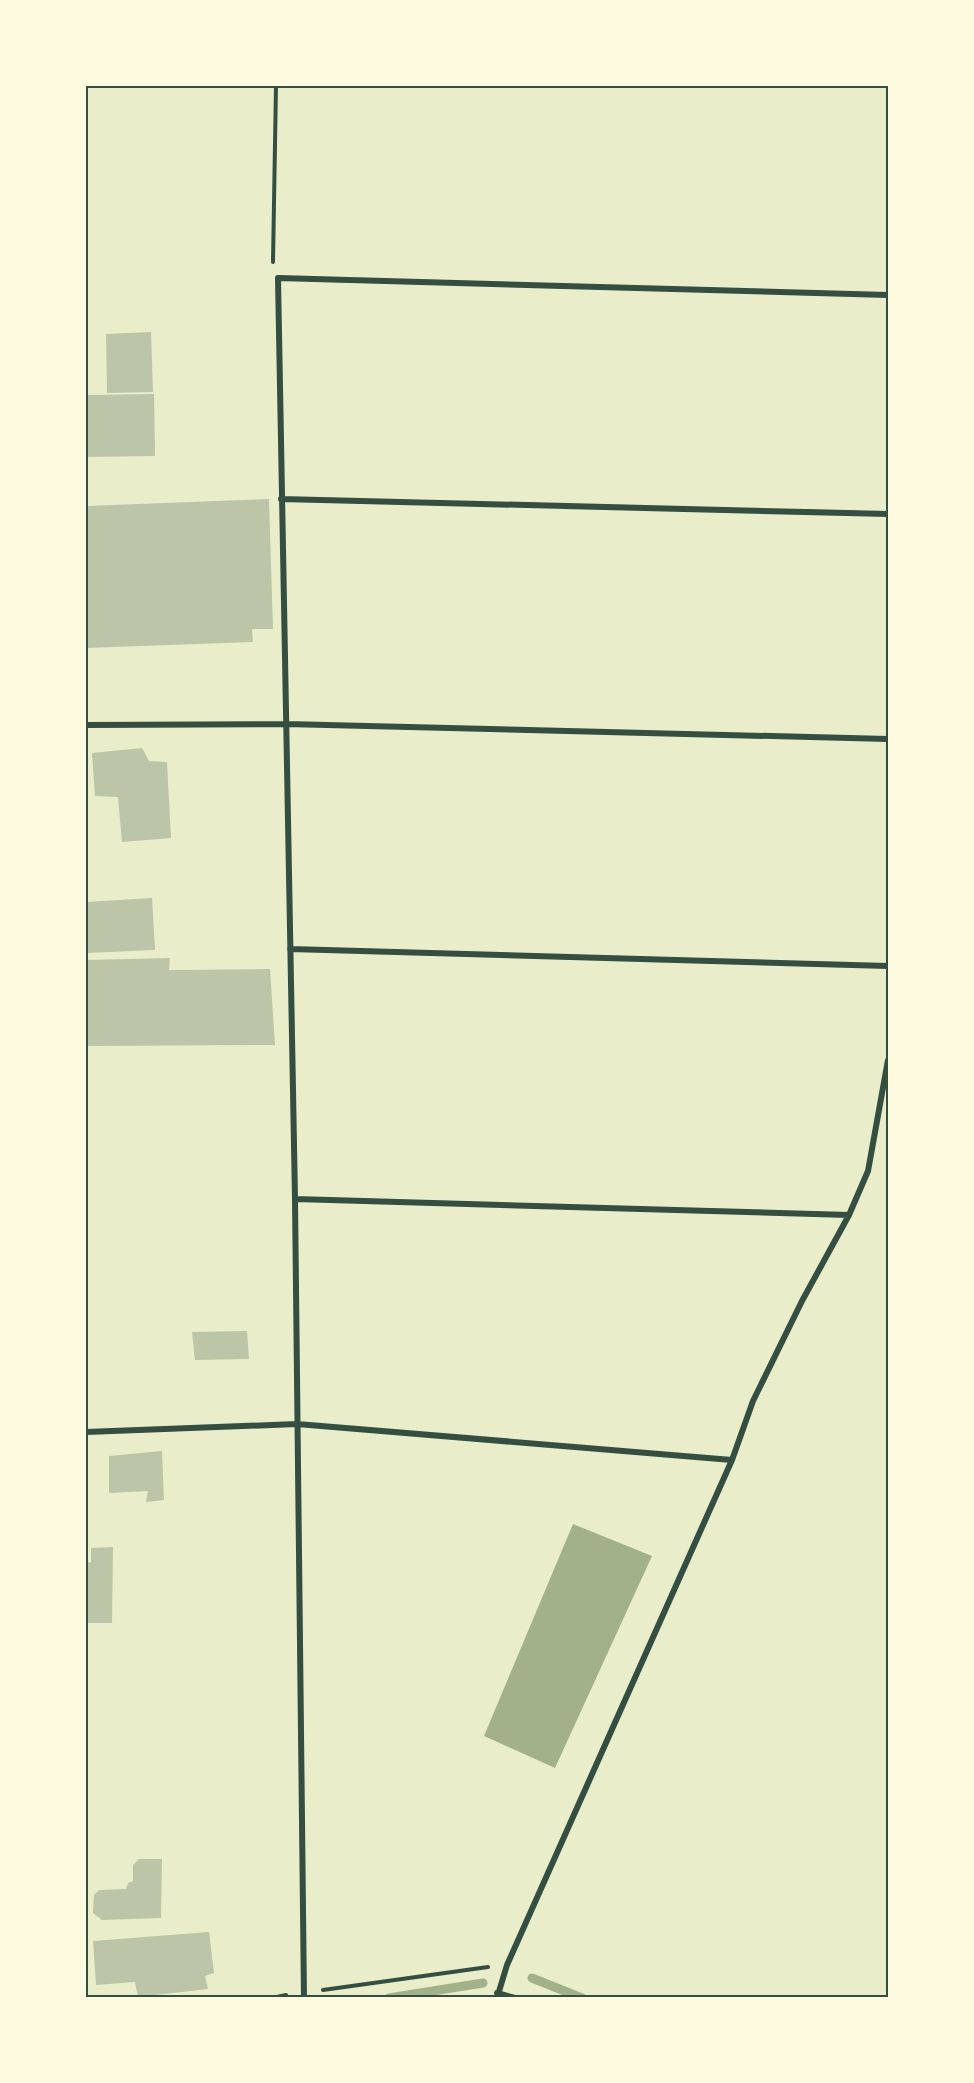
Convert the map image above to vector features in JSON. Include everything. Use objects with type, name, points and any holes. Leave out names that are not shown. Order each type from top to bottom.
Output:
[{"type":"street","points":[[304,1995],[295,1199],[278,278],[888,295]]},
{"type":"street","points":[[281,499],[888,514]]},
{"type":"street","points":[[86,725],[286,724],[888,739]]},
{"type":"street","points":[[290,949],[888,966]]},
{"type":"street","points":[[515,1998],[497,1995],[507,1965],[732,1460],[753,1401],[802,1301],[849,1215],[868,1171],[885,1105],[888,1060]]},
{"type":"street","points":[[295,1199],[849,1215]]},
{"type":"street","points":[[86,1432],[297,1424],[732,1460]]},
{"type":"path","points":[[276,86],[273,264],[278,278]]},
{"type":"path","points":[[304,1995],[507,1965]]},
{"type":"shaded area","points":[[573,1524],[652,1556],[555,1768],[484,1736]]},
{"type":"building","points":[[151,332],[153,392],[107,393],[106,334]]},
{"type":"building","points":[[154,394],[155,456],[86,457],[86,395]]},
{"type":"building","points":[[269,499],[273,629],[252,629],[253,642],[86,648],[86,506]]},
{"type":"building","points":[[142,748],[149,761],[167,762],[171,838],[122,842],[118,797],[95,796],[92,753]]},
{"type":"building","points":[[152,898],[155,950],[87,953],[86,902]]},
{"type":"building","points":[[170,958],[169,970],[270,969],[275,1045],[87,1046],[86,960]]},
{"type":"building","points":[[247,1331],[249,1359],[195,1360],[192,1332]]},
{"type":"building","points":[[162,1451],[164,1500],[146,1502],[148,1491],[109,1493],[109,1456]]},
{"type":"building","points":[[113,1547],[112,1623],[86,1623],[86,1563],[91,1562],[91,1548]]},
{"type":"building","points":[[139,1859],[162,1859],[161,1918],[102,1920],[93,1913],[94,1895],[99,1890],[126,1889],[128,1883],[133,1881],[133,1865]]},
{"type":"building","points":[[209,1932],[214,1973],[205,1976],[208,1989],[138,1997],[135,1982],[96,1985],[93,1941]]},
{"type":"waterway","points":[[532,1978],[582,1998]]},
{"type":"waterway","points":[[389,1998],[483,1983]]}]
